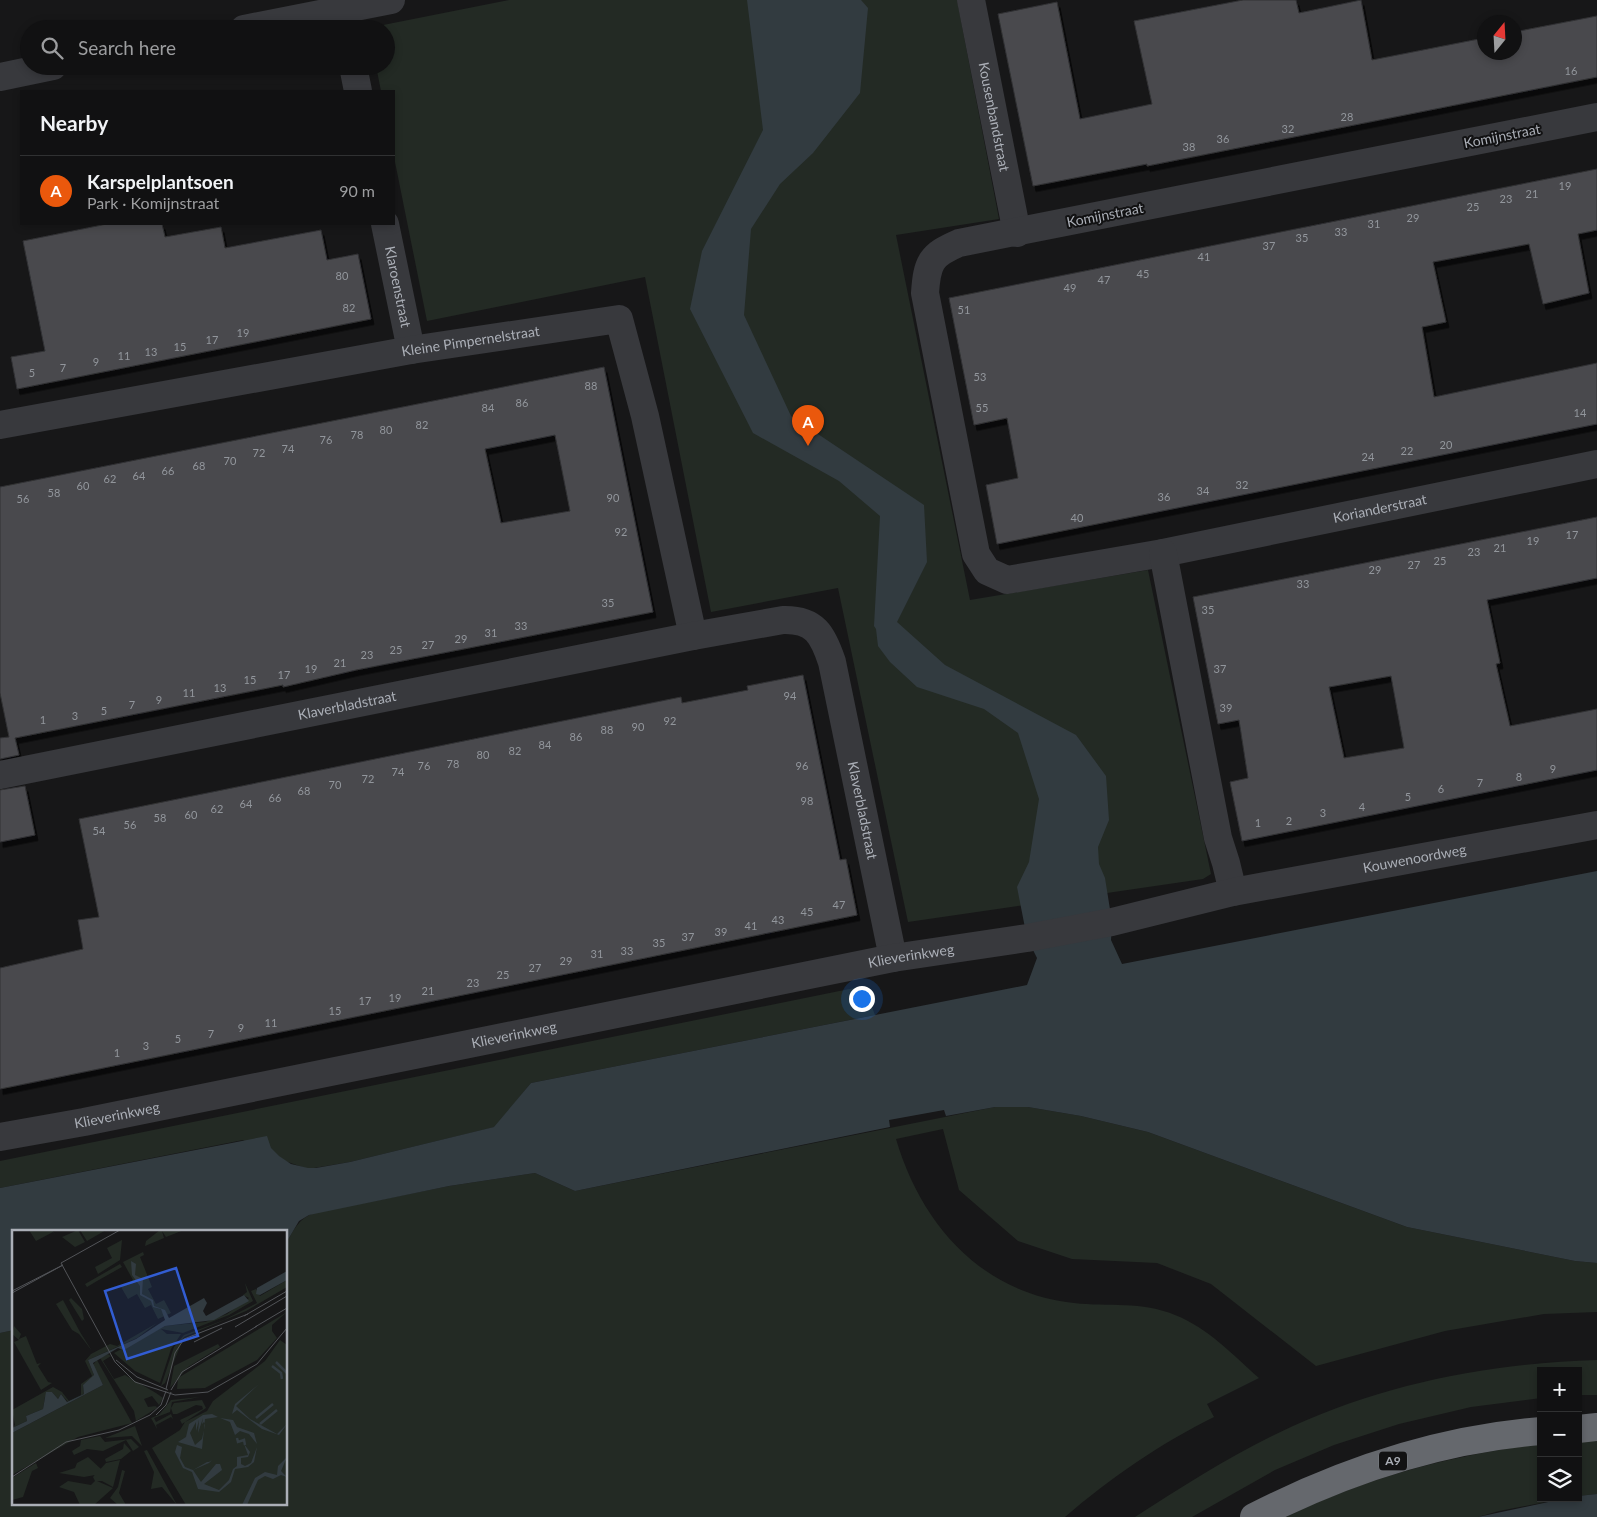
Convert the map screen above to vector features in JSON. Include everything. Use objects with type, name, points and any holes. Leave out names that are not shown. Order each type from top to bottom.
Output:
[{"type":"highway","points":[[1582,1429],[1597,1427]]},
{"type":"highway","name":"A9","points":[[1254,1517],[1300,1494],[1408,1456],[1465,1442],[1537,1433]]},
{"type":"street","points":[[343,19],[391,0]]},
{"type":"street","name":"Kousenbandstraat","points":[[971,0],[1017,233]]},
{"type":"street","points":[[0,77],[20,73]]},
{"type":"street","points":[[355,75],[358,90]]},
{"type":"street","name":"Komijnstraat","points":[[987,571],[976,554],[924,293],[926,277],[932,260],[944,250],[960,243],[1597,116]]},
{"type":"street","name":"Klaroenstraat","points":[[385,225],[411,350]]},
{"type":"street","name":"Kleine Pimpernelstraat","points":[[0,425],[411,350],[619,319],[645,416],[693,636]]},
{"type":"street","name":"Korianderstraat","points":[[987,571],[1007,580],[1163,553],[1597,464]]},
{"type":"street","points":[[1163,553],[1218,838],[1233,892]]},
{"type":"street","name":"Klaverbladstraat","points":[[0,775],[693,636],[796,619],[809,624],[819,632],[832,662],[893,958]]},
{"type":"street","name":"Kouwenoordweg","points":[[1233,892],[1597,824]]},
{"type":"street","name":"Klieverinkweg","points":[[0,1137],[84,1122],[893,958],[1027,938],[1112,922],[1233,892]]},
{"type":"shaded area","points":[[509,0],[957,0],[999,219],[896,235],[970,600],[1148,570],[1211,874],[1203,879],[908,922],[838,588],[711,612],[645,277],[427,321],[395,162],[395,90],[381,90],[378,75],[395,75],[395,23]]},
{"type":"shaded area","points":[[747,0],[861,0],[868,8],[860,93],[813,153],[780,184],[751,229],[744,315],[791,416],[924,505],[927,562],[897,622],[945,665],[1076,735],[1106,776],[1109,820],[1098,847],[1099,864],[1105,878],[1112,922],[1111,940],[1122,964],[1597,871],[1597,1263],[1575,1261],[1407,1227],[1148,1132],[1081,1116],[1028,1107],[995,1107],[946,1116],[944,1110],[889,1120],[890,1127],[575,1191],[535,1173],[449,1186],[309,1215],[299,1221],[288,1240],[288,1230],[12,1230],[12,1330],[0,1333],[0,1188],[267,1136],[271,1148],[291,1164],[316,1168],[350,1162],[494,1127],[531,1083],[1027,985],[1037,958],[1027,938],[1017,887],[1029,862],[1039,799],[1018,733],[984,709],[917,687],[890,662],[878,646],[874,626],[880,516],[839,481],[753,433],[690,309],[702,251],[763,130]]},
{"type":"shaded area","points":[[864,986],[875,1015],[531,1083],[495,1127],[350,1162],[308,1169],[285,1161],[243,1140],[0,1188],[0,1161]]},
{"type":"shaded area","points":[[995,1107],[1028,1107],[1081,1116],[1148,1132],[1407,1227],[1575,1261],[1597,1263],[1597,1312],[1544,1314],[1445,1331],[1316,1366],[1211,1284],[1157,1263],[1072,1259],[1018,1241],[959,1190],[943,1129],[896,1139],[907,1170],[921,1199],[939,1226],[959,1249],[983,1269],[1010,1285],[1041,1297],[1074,1303],[1138,1306],[1175,1315],[1187,1320],[1209,1335],[1230,1351],[1259,1378],[1207,1404],[1214,1417],[1136,1462],[1065,1517],[0,1517],[0,1333],[12,1330],[12,1504],[288,1504],[288,1240],[297,1225],[304,1218],[314,1213],[449,1186],[535,1173],[575,1191]]},
{"type":"shaded area","points":[[1597,1360],[1597,1395],[1582,1395],[1582,1367],[1537,1367],[1537,1399],[1471,1407],[1399,1424],[1334,1445],[1275,1470],[1192,1517],[1135,1517],[1193,1480],[1252,1446],[1329,1411],[1403,1387],[1441,1378],[1480,1371],[1558,1362]]},
{"type":"shaded area","points":[[1582,1441],[1597,1441],[1597,1494],[1582,1496]]},
{"type":"shaded area","points":[[1537,1445],[1537,1502],[1545,1502],[1478,1517],[1286,1517],[1348,1490],[1379,1479],[1443,1461]]},
{"type":"shaded area","points":[[1597,1494],[1597,1517],[1478,1517],[1548,1502],[1582,1502],[1582,1496]]},
{"type":"building","points":[[1243,0],[1296,0],[1299,13],[1361,0],[1372,60],[1477,39],[1477,60],[1522,60],[1522,30],[1597,16],[1597,77],[1147,166],[1147,164],[1033,186],[998,14],[1057,2],[1080,119],[1152,104],[1134,21]]},
{"type":"building","points":[[1597,169],[1597,230],[1578,234],[1589,293],[1543,304],[1529,244],[1433,262],[1446,322],[1422,327],[1434,397],[1597,363],[1597,424],[997,544],[986,485],[1018,478],[1007,418],[974,425],[949,298]]},
{"type":"building","points":[[102,225],[162,225],[165,237],[221,227],[225,248],[321,230],[327,260],[358,254],[371,319],[17,389],[11,357],[45,351],[23,241]]},
{"type":"building","points":[[604,367],[653,612],[356,670],[283,687],[283,685],[15,738],[19,755],[0,759],[0,738],[9,737],[0,693],[0,487]],"holes":[[[555,435],[570,511],[501,523],[485,449]]]},
{"type":"building","points":[[1597,517],[1597,578],[1487,600],[1500,663],[1496,664],[1510,726],[1597,709],[1597,770],[1242,841],[1230,782],[1248,778],[1239,720],[1218,724],[1193,597]],"holes":[[[1391,676],[1404,748],[1344,758],[1329,687]]]},
{"type":"building","points":[[803,675],[840,860],[846,859],[857,915],[0,1089],[0,968],[83,949],[78,920],[99,917],[79,819],[681,697],[682,703],[748,690],[747,686]]},
{"type":"building","points":[[25,786],[35,835],[0,842],[0,790]]},
{"type":"place","name":"Karspelplantsoen","points":[[808,446]]}]
